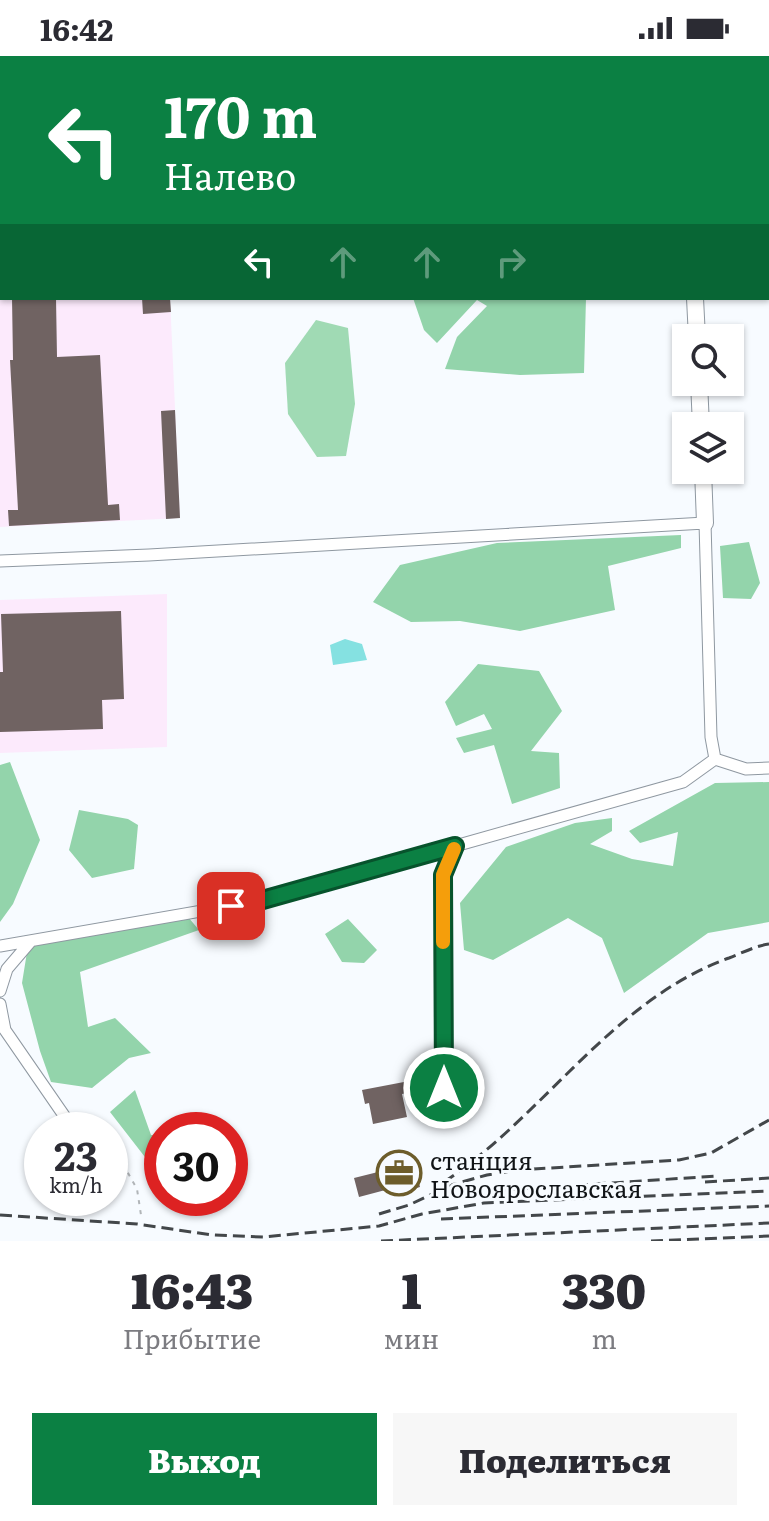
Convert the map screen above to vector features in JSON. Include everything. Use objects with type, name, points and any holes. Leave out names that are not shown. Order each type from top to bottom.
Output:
[{"type":"street","points":[[695,300],[696,324]]},
{"type":"street","points":[[704,484],[711,737],[715,759]]},
{"type":"street","points":[[0,561],[705,523]]},
{"type":"street","points":[[715,759],[746,769],[769,768]]},
{"type":"street","points":[[0,946],[259,901],[683,782],[715,759]]},
{"type":"street","points":[[444,1118],[443,875],[455,846]]},
{"type":"street","points":[[0,991],[7,969],[32,940]]},
{"type":"street","points":[[0,1004],[5,1030],[62,1112]]},
{"type":"path","points":[[128,1172],[137,1189],[141,1215]]},
{"type":"shaded area","points":[[0,300],[170,300],[180,518],[0,527]]},
{"type":"shaded area","points":[[167,594],[167,747],[0,753],[0,600]]},
{"type":"green space","points":[[414,300],[477,300],[437,343],[424,330]]},
{"type":"green space","points":[[477,300],[586,300],[584,373],[520,375],[445,369],[457,337],[487,306]]},
{"type":"green space","points":[[316,320],[348,328],[355,404],[346,456],[317,457],[288,414],[285,363]]},
{"type":"green space","points":[[681,535],[681,548],[608,566],[615,610],[520,631],[460,621],[411,622],[373,602],[400,565],[497,543]]},
{"type":"green space","points":[[749,542],[760,583],[751,599],[723,598],[720,546]]},
{"type":"green space","points":[[478,664],[539,671],[562,711],[531,751],[559,753],[560,788],[512,804],[494,745],[464,753],[456,738],[492,729],[484,714],[456,726],[445,702]]},
{"type":"green space","points":[[10,762],[40,840],[13,904],[0,922],[0,765]]},
{"type":"green space","points":[[769,782],[769,922],[708,933],[624,993],[602,938],[568,918],[493,960],[464,950],[460,903],[506,847],[575,823],[612,818],[612,831],[590,844],[632,859],[673,866],[678,832],[640,843],[629,831],[715,783]]},
{"type":"green space","points":[[79,810],[128,819],[138,825],[134,869],[92,878],[69,850]]},
{"type":"green space","points":[[183,911],[199,930],[80,972],[88,1027],[115,1018],[151,1053],[129,1058],[92,1088],[51,1082],[22,983],[28,946]]},
{"type":"green space","points":[[348,919],[377,950],[364,963],[342,962],[325,934]]},
{"type":"green space","points":[[135,1090],[144,1115],[144,1156],[128,1135],[128,1112],[110,1112]]},
{"type":"water","points":[[345,639],[362,644],[367,660],[333,665],[330,645]]},
{"type":"building","points":[[12,300],[56,300],[57,357],[100,355],[108,505],[119,504],[120,520],[9,526],[8,510],[18,510],[10,360],[13,360]]},
{"type":"building","points":[[142,300],[170,300],[171,312],[143,314]]},
{"type":"building","points":[[175,410],[180,518],[166,519],[161,411]]},
{"type":"building","points":[[121,611],[124,699],[102,700],[103,729],[0,732],[0,672],[3,672],[1,614]]},
{"type":"building","points":[[404,1082],[407,1093],[402,1094],[407,1117],[373,1124],[369,1103],[365,1104],[362,1090]]},
{"type":"building","points":[[414,1163],[420,1187],[410,1190],[408,1184],[359,1197],[354,1178]]},
{"type":"railway","points":[[444,1182],[515,1125],[580,1061],[649,1001],[687,977],[769,944]]},
{"type":"railway","points":[[379,1214],[409,1205],[451,1185],[487,1175],[518,1170],[679,1160],[711,1153],[769,1120]]},
{"type":"railway","points":[[504,1190],[717,1176]]},
{"type":"railway","points":[[705,1182],[769,1178]]},
{"type":"railway","points":[[0,1215],[137,1224],[212,1235],[263,1237],[379,1226],[422,1214],[484,1203],[769,1191]]},
{"type":"railway","points":[[441,1219],[769,1206]]},
{"type":"railway","points":[[381,1241],[769,1223]]},
{"type":"railway","points":[[651,1241],[769,1236]]},
{"type":"slow traffic","points":[[443,942],[443,875],[454,849]]},
{"type":"place","name":"станция Новоярославская","points":[[399,1173]]},
{"type":"route","points":[[231,906],[259,901],[455,846],[443,875],[444,1088]]}]
